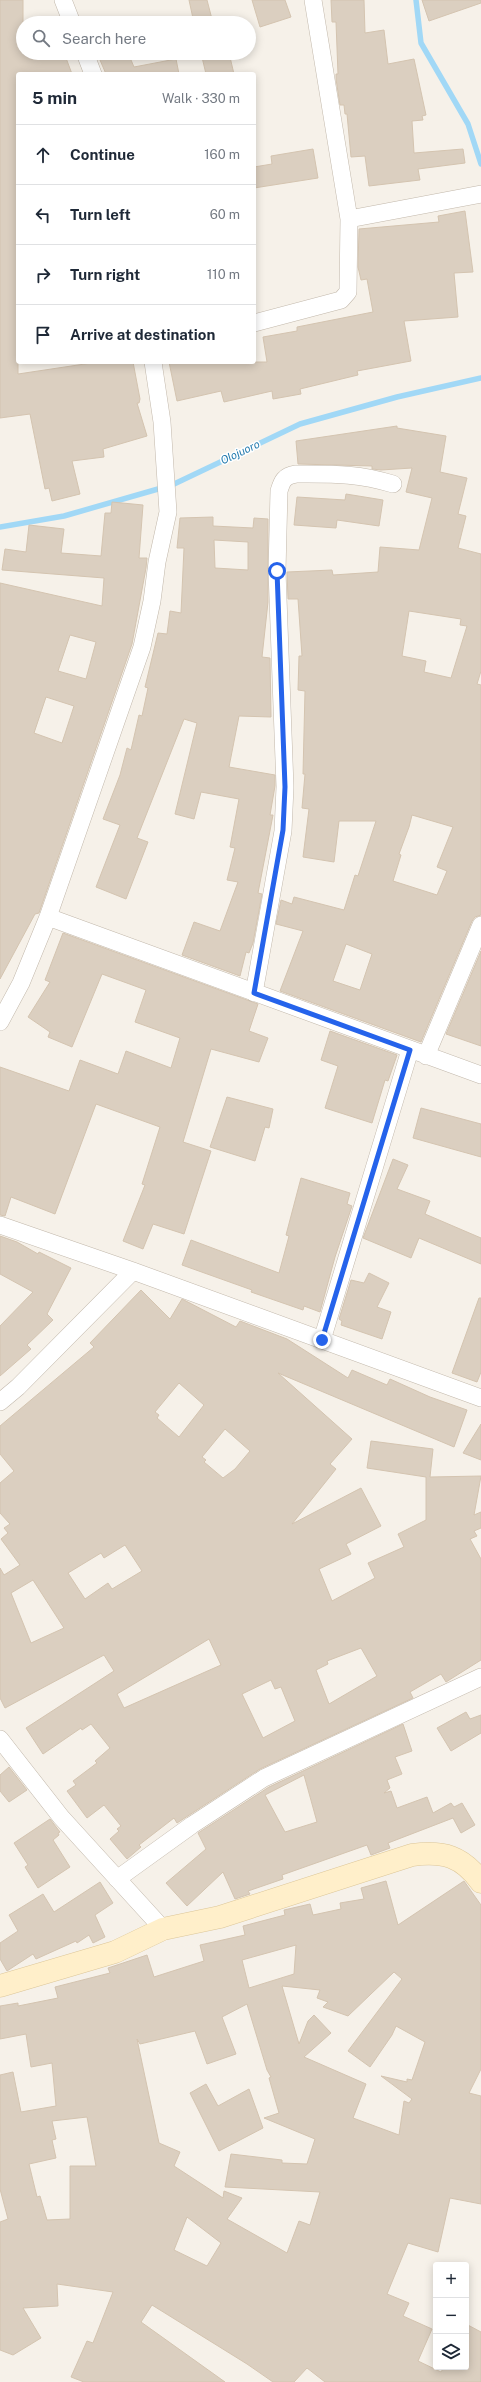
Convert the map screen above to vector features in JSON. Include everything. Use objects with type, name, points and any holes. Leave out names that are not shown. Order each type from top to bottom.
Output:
[{"type":"street","points":[[63,0],[69,16]]},
{"type":"street","points":[[256,322],[341,300],[348,292],[349,219],[312,0]]},
{"type":"street","points":[[87,60],[92,72]]},
{"type":"street","points":[[349,219],[476,195]]},
{"type":"street","points":[[0,1022],[21,983],[48,917],[142,647],[152,601],[157,562],[168,512],[166,472],[153,364]]},
{"type":"street","points":[[254,993],[279,861],[284,823],[285,787],[277,571],[279,491],[281,482],[288,475],[296,474],[350,474],[367,476],[393,484]]},
{"type":"street","points":[[48,917],[481,1075]]},
{"type":"street","points":[[322,1340],[418,1053],[481,925]]},
{"type":"street","points":[[0,1225],[133,1271],[481,1398]]},
{"type":"street","points":[[0,1402],[18,1387],[133,1271]]},
{"type":"street","points":[[117,1879],[192,1825],[264,1778],[481,1677]]},
{"type":"street","points":[[0,1739],[61,1817],[162,1929]]},
{"type":"street","points":[[0,1986],[115,1952],[162,1929],[220,1917],[412,1855],[432,1852],[453,1858],[470,1867],[481,1882]]},
{"type":"building","points":[[0,0],[23,0],[23,16],[16,16],[16,60],[67,60],[71,72],[16,72],[16,364],[18,364],[18,374],[85,364],[133,364],[140,399],[139,403],[137,403],[147,436],[103,449],[104,457],[72,461],[80,494],[52,501],[49,488],[45,489],[30,414],[0,418]]},
{"type":"building","points":[[189,0],[207,0],[211,16],[192,16]]},
{"type":"building","points":[[252,0],[285,0],[291,17],[260,27]]},
{"type":"building","points":[[331,0],[364,0],[365,33],[384,30],[388,64],[414,59],[426,115],[422,116],[423,120],[412,121],[414,153],[463,149],[465,163],[418,169],[420,180],[369,186],[365,156],[351,157],[347,114],[345,114],[344,105],[340,105],[336,79],[336,74],[338,74],[336,22],[332,22]]},
{"type":"building","points":[[422,0],[481,0],[481,3],[429,21]]},
{"type":"building","points":[[100,60],[131,60],[134,67],[176,60],[179,72],[105,72]]},
{"type":"building","points":[[203,60],[231,60],[234,72],[206,72]]},
{"type":"building","points":[[313,149],[318,178],[256,188],[256,167],[272,164],[271,156]]},
{"type":"building","points":[[465,211],[473,272],[454,273],[458,317],[404,321],[411,361],[357,371],[358,375],[300,389],[301,394],[273,399],[272,391],[224,402],[221,391],[177,401],[169,364],[256,364],[256,362],[267,362],[263,337],[297,331],[297,327],[373,312],[367,279],[361,280],[358,267],[359,229],[439,222],[438,216]]},
{"type":"building","points":[[397,426],[397,428],[446,436],[440,472],[467,478],[458,514],[466,516],[458,548],[481,554],[481,671],[477,684],[481,685],[481,915],[475,917],[472,921],[421,1042],[280,991],[303,931],[276,924],[281,900],[292,904],[294,897],[344,910],[355,875],[358,876],[376,821],[339,821],[334,862],[303,857],[309,809],[302,808],[305,774],[303,774],[305,691],[298,690],[299,656],[302,656],[298,599],[288,599],[287,572],[332,570],[333,575],[378,572],[380,547],[419,550],[432,498],[406,492],[412,468],[381,470],[372,469],[372,466],[298,464],[296,441]],"holes":[[[409,611],[461,619],[460,625],[467,626],[451,678],[424,672],[426,661],[402,656]],[[412,815],[453,827],[437,867],[447,871],[437,895],[393,881],[401,855],[399,854]],[[346,944],[372,954],[360,990],[333,981]]]},
{"type":"building","points":[[346,494],[383,500],[379,526],[337,520],[336,528],[294,525],[297,497],[345,500]]},
{"type":"building","points":[[112,502],[143,505],[139,558],[147,558],[132,644],[39,913],[35,914],[0,979],[0,583],[102,606],[104,578],[2,570],[5,549],[26,552],[29,525],[64,529],[61,553],[101,556],[105,513],[111,513]],"holes":[[[70,635],[96,642],[86,679],[58,671]],[[46,697],[74,706],[62,743],[34,733]]]},
{"type":"building","points":[[213,517],[213,526],[253,528],[254,518],[268,519],[268,602],[262,657],[270,658],[271,717],[239,716],[229,767],[275,775],[275,786],[270,815],[273,815],[258,893],[262,894],[253,943],[249,953],[246,952],[240,976],[182,955],[194,922],[220,931],[238,882],[227,880],[235,848],[230,847],[239,799],[201,792],[194,819],[175,814],[197,723],[184,719],[137,838],[148,842],[126,899],[96,887],[120,825],[103,819],[120,775],[127,748],[131,750],[139,715],[142,716],[148,688],[145,687],[158,633],[167,634],[170,611],[181,613],[184,548],[177,548],[180,518]],"holes":[[[214,540],[248,542],[248,570],[215,568]]]},
{"type":"building","points":[[63,933],[258,1004],[249,1031],[268,1038],[259,1062],[211,1049],[183,1142],[211,1151],[184,1234],[153,1224],[143,1249],[123,1241],[145,1185],[142,1184],[160,1127],[96,1104],[55,1214],[11,1197],[5,1216],[0,1215],[0,1067],[69,1091],[80,1060],[118,1074],[126,1051],[171,1068],[180,1038],[135,1022],[146,990],[102,974],[72,1047],[48,1037],[50,1032],[28,1017],[50,982],[45,980]]},
{"type":"building","points":[[481,951],[481,1046],[446,1034]]},
{"type":"building","points":[[330,1031],[397,1055],[388,1081],[385,1080],[372,1123],[325,1108],[338,1066],[321,1060]]},
{"type":"building","points":[[227,1097],[273,1109],[269,1128],[265,1127],[255,1161],[210,1147]]},
{"type":"building","points":[[421,1108],[481,1124],[481,1157],[413,1138]]},
{"type":"building","points":[[393,1159],[408,1165],[397,1189],[430,1201],[425,1214],[481,1238],[481,1264],[419,1238],[411,1258],[363,1238]]},
{"type":"building","points":[[301,1178],[350,1193],[347,1204],[352,1206],[335,1257],[320,1312],[304,1306],[303,1310],[251,1292],[252,1290],[182,1265],[191,1240],[279,1273],[289,1236],[286,1235]]},
{"type":"building","points":[[0,1236],[17,1242],[38,1254],[39,1252],[71,1268],[47,1314],[53,1320],[27,1345],[31,1349],[0,1376],[0,1326],[33,1292],[0,1274]]},
{"type":"building","points":[[369,1273],[389,1283],[377,1307],[391,1312],[382,1339],[341,1325],[342,1321],[339,1319],[351,1280],[364,1283]]},
{"type":"building","points":[[141,1290],[170,1319],[182,1299],[236,1327],[240,1321],[287,1339],[348,1378],[352,1370],[387,1385],[390,1379],[430,1397],[467,1410],[454,1447],[278,1373],[352,1439],[330,1464],[336,1469],[292,1524],[361,1488],[381,1526],[346,1544],[351,1554],[319,1569],[332,1601],[375,1578],[368,1563],[404,1547],[398,1534],[426,1520],[426,1477],[367,1468],[371,1441],[433,1449],[430,1477],[481,1476],[474,1515],[481,1512],[481,1528],[474,1531],[477,1536],[470,1539],[481,1559],[481,1660],[446,1682],[441,1674],[410,1692],[413,1698],[260,1769],[177,1823],[174,1818],[139,1845],[141,1847],[127,1859],[110,1839],[119,1831],[117,1829],[121,1826],[104,1805],[87,1818],[67,1791],[76,1785],[73,1781],[97,1763],[95,1761],[110,1748],[91,1724],[82,1730],[81,1728],[43,1754],[26,1728],[114,1671],[104,1655],[5,1708],[0,1698],[0,1568],[4,1575],[20,1565],[1,1539],[8,1533],[4,1528],[10,1524],[0,1513],[0,1483],[14,1471],[0,1454],[0,1426],[94,1347],[90,1343]],"holes":[[[179,1383],[204,1405],[179,1437],[157,1418],[159,1415],[155,1412]],[[225,1429],[250,1451],[235,1469],[223,1478],[204,1462],[206,1460],[202,1457]],[[125,1545],[142,1571],[112,1589],[108,1583],[85,1599],[68,1573],[101,1553],[104,1558]],[[33,1580],[64,1628],[31,1643],[11,1593]],[[209,1639],[221,1665],[124,1708],[117,1694]],[[361,1648],[377,1676],[329,1704],[316,1670],[328,1664],[327,1661]],[[271,1680],[275,1689],[281,1687],[295,1721],[263,1738],[242,1694]]]},
{"type":"building","points":[[479,1298],[481,1298],[481,1372],[477,1382],[452,1373]]},
{"type":"building","points":[[481,1424],[481,1460],[463,1453]]},
{"type":"building","points":[[466,1712],[470,1719],[481,1715],[481,1733],[451,1751],[437,1728]]},
{"type":"building","points":[[403,1724],[412,1751],[395,1757],[402,1774],[387,1780],[390,1788],[384,1793],[391,1791],[397,1808],[427,1797],[433,1813],[451,1803],[454,1807],[462,1803],[475,1825],[461,1833],[453,1818],[388,1843],[390,1848],[371,1855],[367,1845],[282,1875],[283,1879],[248,1891],[250,1894],[235,1899],[223,1872],[187,1906],[166,1883],[206,1849],[198,1833],[269,1787]],"holes":[[[304,1775],[317,1822],[285,1832],[265,1795]]]},
{"type":"building","points":[[9,1767],[27,1790],[9,1802],[0,1791],[0,1775]]},
{"type":"building","points":[[50,1819],[60,1832],[58,1833],[59,1835],[53,1840],[70,1867],[38,1888],[25,1867],[28,1865],[14,1843]]},
{"type":"building","points":[[386,1881],[398,1925],[464,1881],[481,1905],[481,2069],[469,2093],[481,2096],[481,2204],[450,2198],[438,2252],[408,2243],[387,2294],[409,2303],[403,2316],[432,2329],[418,2361],[433,2368],[433,2370],[441,2372],[442,2370],[469,2370],[469,2326],[481,2332],[481,2382],[325,2382],[307,2368],[294,2382],[273,2382],[247,2364],[152,2305],[141,2322],[225,2382],[84,2382],[71,2377],[87,2341],[93,2343],[113,2292],[57,2284],[58,2306],[23,2308],[41,2338],[13,2355],[0,2350],[0,2222],[8,2219],[0,2189],[0,2075],[13,2072],[21,2112],[56,2106],[52,2063],[31,2067],[26,2034],[0,2039],[0,2006],[18,2003],[18,2006],[58,1998],[55,1987],[110,1973],[108,1968],[147,1955],[154,1977],[204,1961],[200,1945],[245,1935],[243,1926],[285,1915],[284,1910],[310,1904],[313,1915],[341,1909],[340,1903],[364,1899],[361,1888]],"holes":[[[296,1945],[294,1974],[249,1988],[242,1960]],[[394,1972],[402,1979],[348,2051],[370,2067],[392,2035],[396,2026],[425,2042],[412,2080],[407,2079],[407,2082],[381,2076],[412,2099],[409,2103],[404,2101],[399,2135],[353,2118],[366,2084],[304,2057],[331,2033],[314,2015],[308,2021],[299,2044],[282,1986],[320,1990],[317,1998],[328,2002],[323,2007],[348,2016]],[[247,2004],[267,2070],[271,2077],[269,2078],[279,2113],[264,2118],[315,2139],[307,2164],[282,2163],[282,2160],[231,2154],[225,2187],[320,2192],[310,2225],[299,2221],[287,2253],[227,2219],[242,2198],[224,2191],[223,2198],[174,2166],[180,2152],[159,2143],[137,2039],[140,2044],[195,2031],[207,2064],[236,2054],[222,2017]],[[87,2117],[96,2166],[70,2166],[70,2219],[47,2220],[40,2196],[37,2197],[29,2164],[56,2158],[52,2140],[56,2139],[52,2121]],[[187,2217],[221,2243],[207,2266],[174,2250]]]},
{"type":"building","points":[[100,1882],[113,1903],[95,1915],[105,1937],[93,1943],[89,1935],[77,1943],[76,1941],[36,1959],[33,1954],[7,1971],[0,1959],[0,1943],[18,1931],[9,1915],[43,1894],[54,1912]]},
{"type":"building","points":[[206,2084],[218,2106],[249,2089],[263,2128],[219,2151],[190,2093]]},
{"type":"waterway","points":[[416,0],[421,43],[468,124],[481,164]]},
{"type":"waterway","name":"Olojuoro","points":[[0,527],[64,516],[172,485],[300,424],[397,397],[481,378]]},
{"type":"route","points":[[277,571],[285,787],[283,830],[279,861],[254,993],[410,1050],[322,1340]]}]
